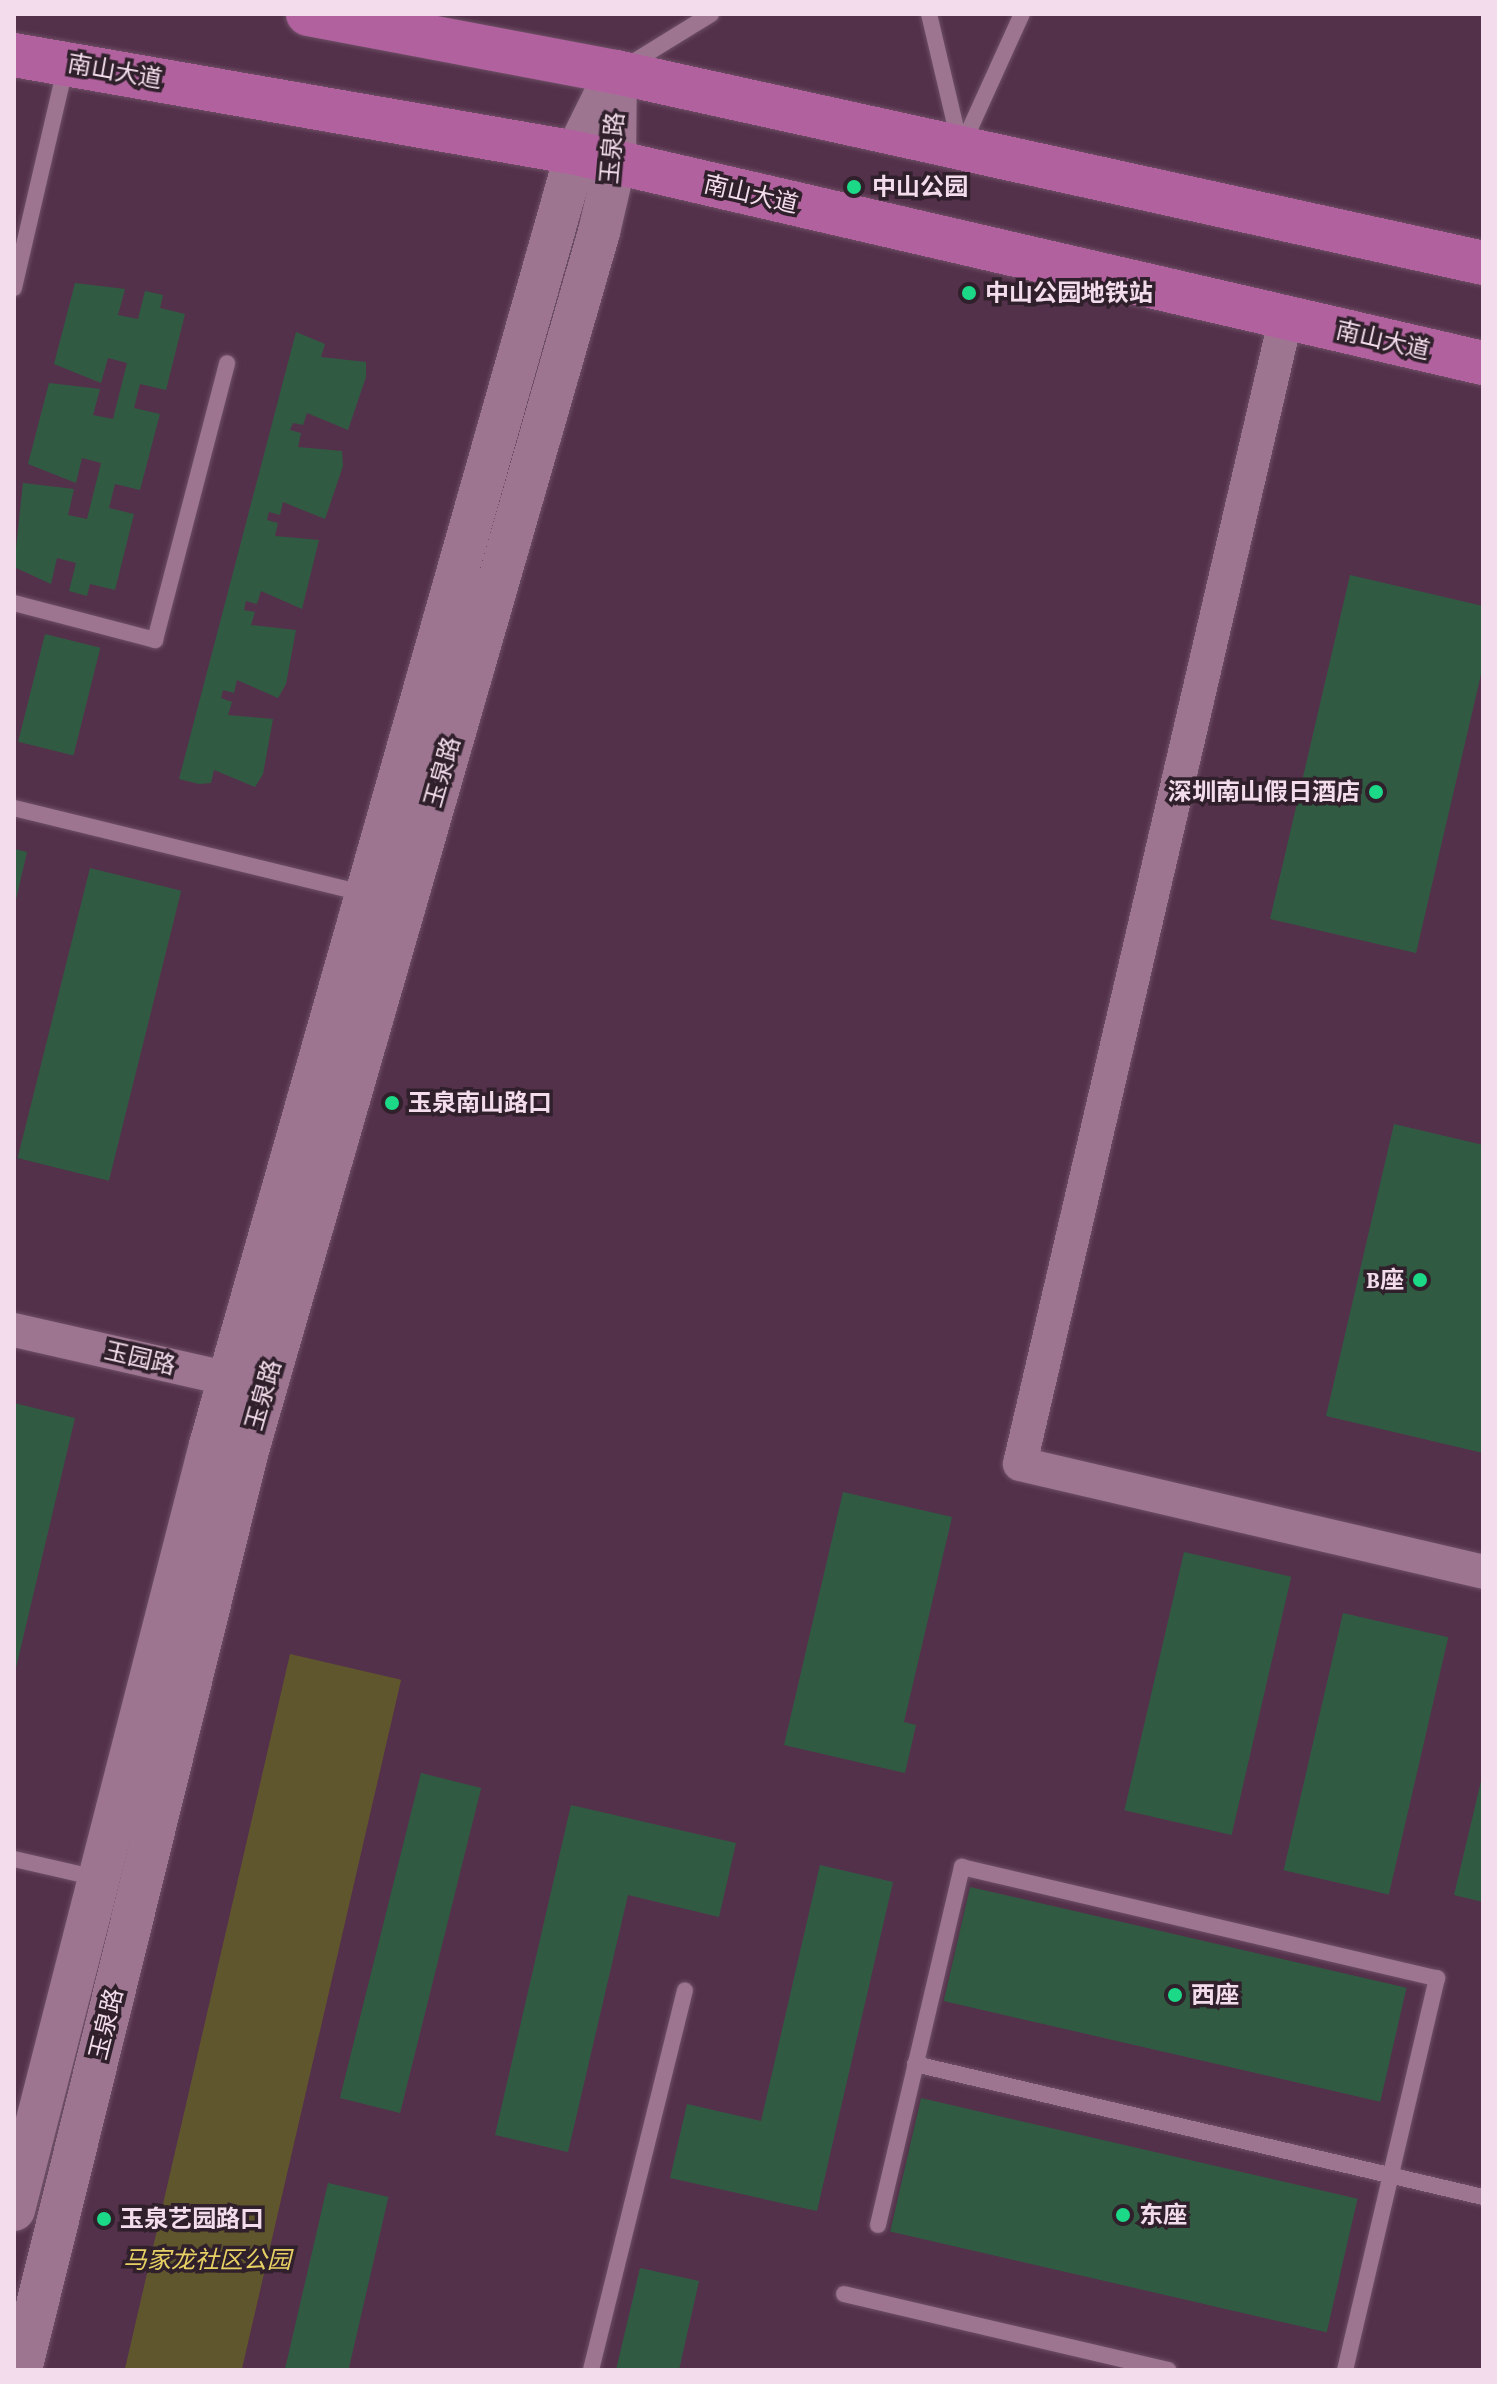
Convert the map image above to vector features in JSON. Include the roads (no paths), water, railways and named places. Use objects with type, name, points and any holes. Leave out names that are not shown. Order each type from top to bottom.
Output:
[{"type":"main road","points":[[308,14],[616,72],[1483,263]]},
{"type":"main road","name":"南山大道","points":[[14,55],[596,158],[1483,363]]},
{"type":"street","name":"玉泉路","points":[[14,2210],[99,1879],[247,1383],[386,898],[596,158],[616,72]]},
{"type":"street","points":[[1286,317],[1020,1464],[1483,1572]]},
{"type":"street","name":"玉园路","points":[[14,1330],[247,1383]]},
{"type":"street","name":"玉泉路","points":[[21,2370],[247,1383]]},
{"type":"lane","points":[[616,72],[711,14]]},
{"type":"lane","points":[[929,14],[961,147]]},
{"type":"lane","points":[[961,147],[1022,14]]},
{"type":"lane","points":[[14,288],[67,63]]},
{"type":"lane","points":[[14,603],[155,640],[227,363]]},
{"type":"lane","points":[[14,808],[386,898]]},
{"type":"lane","points":[[14,1859],[99,1879]]},
{"type":"lane","points":[[878,2225],[962,1867],[1437,1978],[1345,2370]]},
{"type":"lane","points":[[591,2370],[685,1990]]},
{"type":"lane","points":[[915,2064],[1483,2197]]},
{"type":"lane","points":[[844,2294],[1168,2370]]},
{"type":"place","name":"中山公园","points":[[854,187]]},
{"type":"place","name":"中山公园地铁站","points":[[969,293]]},
{"type":"place","name":"深圳南山假日酒店","points":[[1376,792]]},
{"type":"place","name":"玉泉南山路口","points":[[392,1103]]},
{"type":"place","name":"B座","points":[[1420,1280]]},
{"type":"place","name":"西座","points":[[1175,1995]]},
{"type":"place","name":"东座","points":[[1123,2215]]},
{"type":"place","name":"玉泉艺园路口","points":[[104,2219]]},
{"type":"park label","name":"马家龙社区公园","points":[[207,2260]]}]
